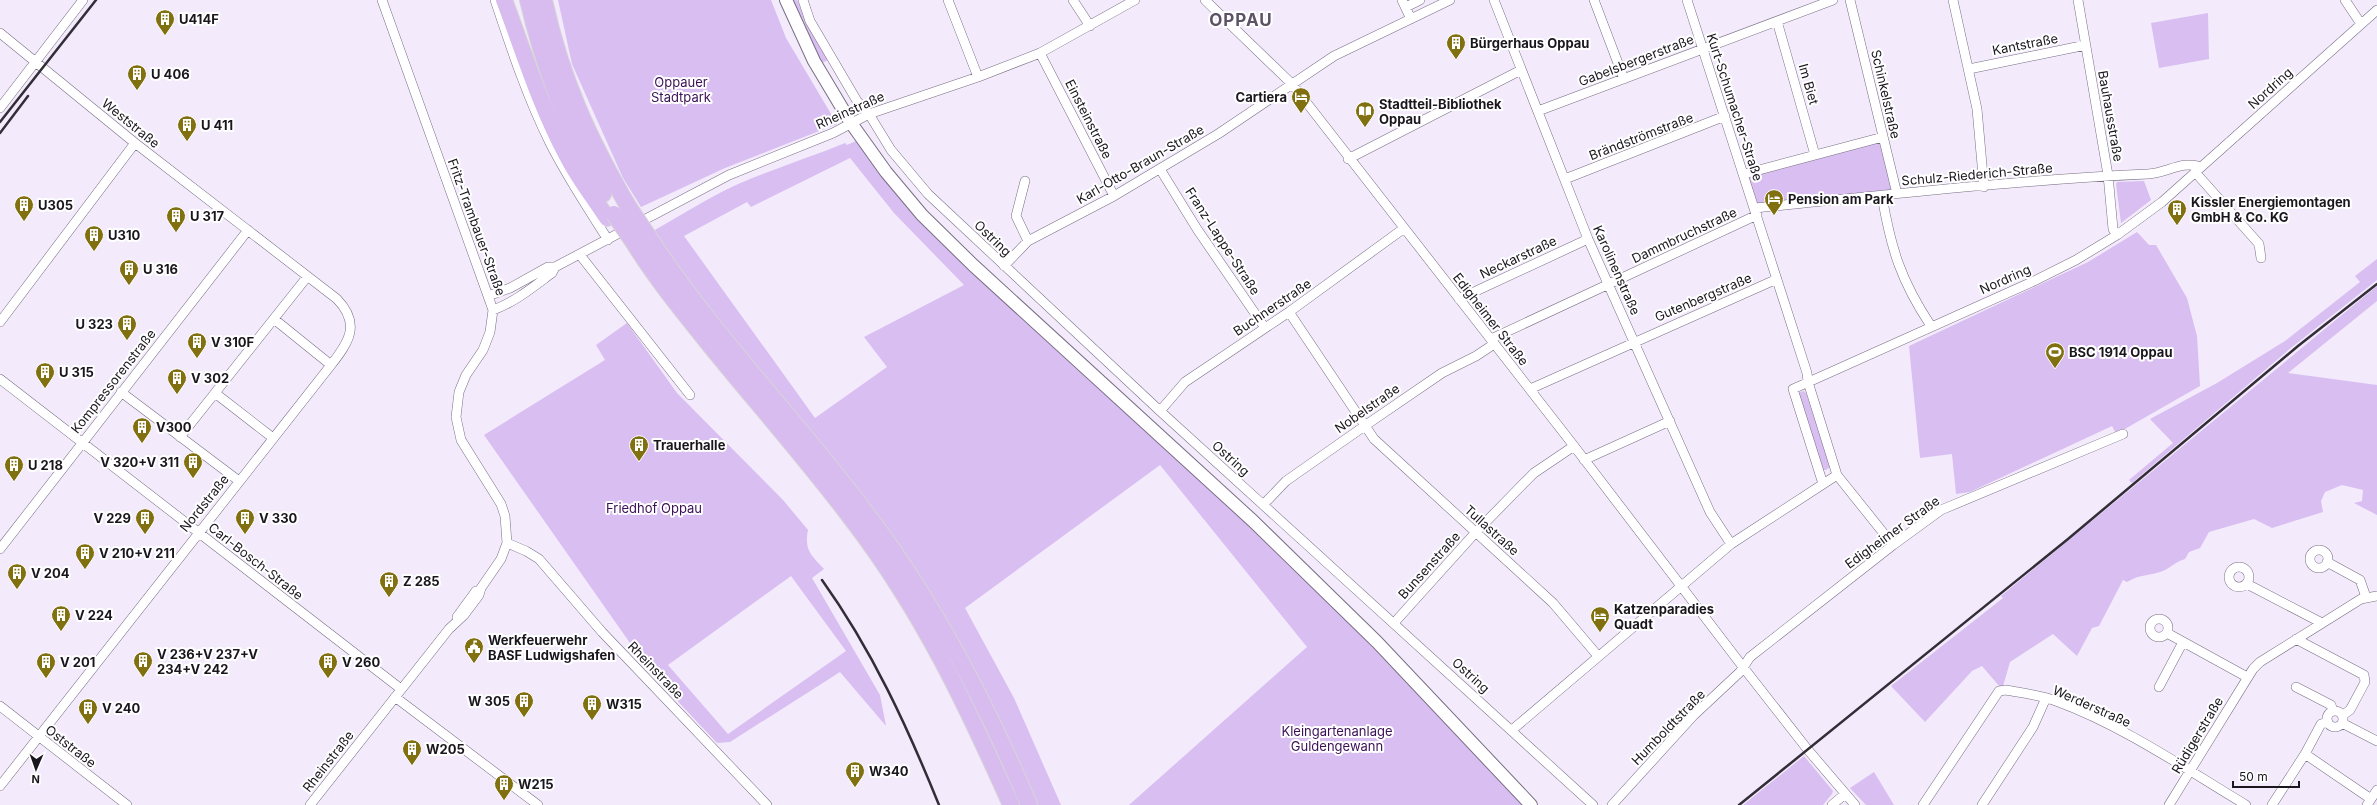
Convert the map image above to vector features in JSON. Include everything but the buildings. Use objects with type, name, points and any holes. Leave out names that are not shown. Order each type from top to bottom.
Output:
[{"type":"highway","points":[[528,0],[544,62],[565,120],[611,216]]},
{"type":"highway","points":[[544,0],[559,59],[581,118],[598,154],[628,206],[665,262],[708,320],[832,469],[909,573],[945,631],[978,692],[1029,805]]},
{"type":"highway","points":[[503,2],[537,92],[567,157],[611,216],[630,245],[645,261],[730,370],[855,523],[896,581],[932,639],[964,700],[1011,805]]},
{"type":"street","points":[[0,108],[83,0]]},
{"type":"street","name":"Fritz-Trambauer-Straße","points":[[382,0],[493,310],[490,332],[483,350],[466,375],[459,392],[456,417],[461,440],[501,504],[505,516],[507,543],[501,559],[470,602]]},
{"type":"street","points":[[786,0],[814,61],[851,123],[886,172],[948,241],[1258,526],[1377,642],[1531,805]]},
{"type":"street","name":"Ostring","points":[[803,0],[810,21],[857,101],[869,114],[891,150],[928,194],[1160,411],[1593,805]]},
{"type":"street","points":[[948,0],[978,77]]},
{"type":"street","points":[[1074,0],[1090,26]]},
{"type":"street","name":"Rheinstraße","points":[[488,296],[510,288],[548,267],[555,268],[729,175],[869,114],[978,77],[1040,53],[1135,0]]},
{"type":"street","name":"Edigheimer Straße","points":[[1205,0],[1292,84],[1348,159],[1493,341],[1743,667],[1808,750],[1855,805]]},
{"type":"street","points":[[1411,19],[1404,3],[1420,0]]},
{"type":"street","name":"Karl-Otto-Braun-Straße","points":[[1004,266],[1028,241],[1114,196],[1218,134],[1334,56],[1450,0]]},
{"type":"street","name":"Karolinenstraße","points":[[1494,0],[1588,239],[1635,341],[1710,512],[1731,544]]},
{"type":"street","points":[[1594,0],[1624,78]]},
{"type":"street","name":"Kurt-Schumacher-Straße","points":[[1687,0],[1756,211],[1807,373],[1808,382],[1837,475],[1892,545]]},
{"type":"street","name":"Gabelsbergerstraße","points":[[1538,111],[1702,48],[1833,0]]},
{"type":"street","name":"Schinkelstraße","points":[[1850,0],[1897,194]]},
{"type":"street","points":[[1953,0],[1977,109],[1984,187]]},
{"type":"street","name":"Bauhausstraße","points":[[2078,0],[2108,175],[2113,229],[2117,235]]},
{"type":"street","points":[[2345,0],[2361,24]]},
{"type":"street","points":[[503,2],[516,64],[547,136],[564,170],[608,240]]},
{"type":"street","name":"Nordring","points":[[1808,382],[2034,281],[2076,260],[2117,235],[2162,202],[2377,10]]},
{"type":"street","name":"Im Biet","points":[[1777,21],[1815,155]]},
{"type":"street","name":"Weststraße","points":[[0,33],[135,143],[307,277],[338,299],[346,308],[352,329]]},
{"type":"street","name":"Kantstraße","points":[[1969,69],[2086,45]]},
{"type":"street","name":"Einsteinstraße","points":[[1040,53],[1114,196]]},
{"type":"street","points":[[1348,159],[1521,70]]},
{"type":"street","name":"Brändströmstraße","points":[[1565,179],[1725,116]]},
{"type":"street","points":[[1744,174],[1883,137]]},
{"type":"street","points":[[0,322],[135,143]]},
{"type":"street","name":"Schulz-Riederich-Straße","points":[[1756,211],[1897,194],[2108,175],[2151,173],[2190,163],[2198,169]]},
{"type":"street","name":"Franz-Lappe-Straße","points":[[1160,169],[1197,229],[1265,328]]},
{"type":"street","points":[[2198,169],[2259,244],[2262,258]]},
{"type":"street","points":[[1026,181],[1016,216],[1028,241]]},
{"type":"street","points":[[1882,196],[1889,236],[1898,266],[1912,297],[1931,326]]},
{"type":"street","name":"Dammbruchstraße","points":[[1493,341],[1756,211]]},
{"type":"street","name":"Buchnerstraße","points":[[1160,411],[1185,382],[1288,312],[1403,229]]},
{"type":"street","name":"Kompressorenstraße","points":[[0,549],[248,230]]},
{"type":"street","name":"Neckarstraße","points":[[1459,299],[1588,239]]},
{"type":"street","points":[[580,255],[690,394]]},
{"type":"street","name":"Rheinstraße","points":[[493,310],[513,302],[552,274],[555,268]]},
{"type":"street","points":[[180,437],[307,277]]},
{"type":"street","name":"Gutenbergstraße","points":[[1530,389],[1777,279]]},
{"type":"street","name":"Tullastraße","points":[[1288,312],[1384,449],[1553,602],[1598,656]]},
{"type":"street","points":[[274,319],[331,365]]},
{"type":"street","name":"Nordstraße","points":[[0,786],[198,532],[331,365],[347,342],[352,329]]},
{"type":"street","name":"Nobelstraße","points":[[1263,505],[1286,481],[1442,373],[1476,356],[1493,341]]},
{"type":"street","name":"Carl-Bosch-Straße","points":[[0,378],[401,689]]},
{"type":"street","points":[[1808,382],[1793,389],[1824,484]]},
{"type":"street","points":[[121,392],[239,481]]},
{"type":"street","points":[[215,393],[273,438]]},
{"type":"street","points":[[1584,460],[1670,421]]},
{"type":"street","name":"Edigheimer Straße","points":[[1743,667],[1750,657],[1892,545],[1941,510],[2123,434]]},
{"type":"street","name":"Bunsenstraße","points":[[1394,623],[1476,532],[1534,473],[1574,446]]},
{"type":"street","points":[[1512,730],[1731,544],[1837,475]]},
{"type":"street","name":"Rheinstraße","points":[[507,543],[526,551],[539,559],[602,632],[767,805]]},
{"type":"street","points":[[2327,562],[2360,580],[2366,597]]},
{"type":"street","points":[[2247,584],[2322,622]]},
{"type":"street","name":"Rüdigerstraße","points":[[2170,805],[2247,677],[2260,662],[2322,622],[2366,597],[2377,596]]},
{"type":"street","name":"Rheinstraße","points":[[310,805],[470,602]]},
{"type":"street","points":[[2167,633],[2247,677]]},
{"type":"street","points":[[2296,639],[2364,675],[2365,682],[2350,710],[2342,719],[2333,727],[2328,722],[2328,714],[2333,711],[2338,711],[2342,719],[2377,742]]},
{"type":"street","points":[[2159,687],[2183,642]]},
{"type":"street","name":"Humboldtstraße","points":[[1612,805],[1694,716],[1737,676],[1743,667]]},
{"type":"street","points":[[2296,687],[2331,705],[2333,711]]},
{"type":"street","name":"Werderstraße","points":[[1923,805],[1999,691],[2006,690],[2046,698],[2110,726],[2191,771],[2246,805]]},
{"type":"street","points":[[395,697],[538,805]]},
{"type":"street","points":[[1982,805],[2033,727],[2046,698]]},
{"type":"street","name":"Oststraße","points":[[0,706],[127,805]]},
{"type":"street","points":[[2272,805],[2305,754],[2321,724],[2328,722]]},
{"type":"street","points":[[2305,754],[2369,802],[2377,790]]},
{"type":"street","points":[[1832,805],[1845,794]]},
{"type":"green space","name":"Oppauer Stadtpark","points":[[558,0],[771,0],[786,38],[837,124],[725,168],[641,207],[623,178],[572,64]]},
{"type":"green space","points":[[793,0],[797,0],[808,25],[828,60],[822,63]]},
{"type":"green space","points":[[2208,13],[2209,59],[2159,68],[2151,23]]},
{"type":"green space","points":[[1881,140],[1893,192],[1757,204],[1747,176]]},
{"type":"green space","name":"Kleingartenanlage Guldengewann","points":[[856,141],[887,183],[946,247],[1267,542],[1356,630],[1522,805],[1129,805],[1307,647],[1160,465],[965,608],[1014,698],[1061,805],[1033,805],[985,693],[684,278],[653,231],[736,185],[845,143],[847,145]],"holes":[[[850,158],[894,213],[964,285],[864,337],[887,367],[815,418],[684,236],[747,202],[751,207]]]},
{"type":"green space","points":[[2144,181],[2151,200],[2121,223],[2117,182]]},
{"type":"green space","name":"BSC 1914 Oppau","points":[[2137,232],[2149,245],[2156,245],[2187,298],[2197,336],[2200,386],[2116,434],[2112,426],[1970,492],[1956,494],[1952,454],[1920,458],[1909,346],[2088,262]]},
{"type":"green space","points":[[2377,259],[2377,280],[2292,347],[2132,483],[2129,480],[2173,443],[2150,419],[2217,383],[2285,341],[2360,282],[2355,276]]},
{"type":"green space","points":[[2377,286],[2377,301],[2288,373],[2377,385],[2377,515],[2354,503],[2362,501],[2363,490],[2342,485],[2325,492],[2321,501],[2323,512],[2272,528],[2254,519],[2209,532],[2200,548],[2189,552],[2185,559],[2169,568],[2127,582],[2123,580],[2099,626],[2092,628],[2077,656],[2053,634],[2010,662],[2003,686],[2000,687],[1982,666],[1972,671],[1925,722],[1891,686],[2003,598],[2001,596]]},
{"type":"green space","name":"Friedhof Oppau","points":[[627,323],[677,393],[783,500],[808,530],[807,543],[810,552],[815,560],[824,569],[812,578],[880,695],[886,726],[840,672],[730,742],[717,743],[640,661],[637,653],[484,435],[605,360],[596,345]],"holes":[[[791,576],[846,651],[728,734],[668,665]]]},
{"type":"green space","points":[[1804,391],[1806,393],[1830,467],[1826,470],[1823,470],[1798,395],[1800,392]]},
{"type":"green space","points":[[1804,756],[1833,791],[1823,805],[1743,805]]},
{"type":"green space","points":[[1874,772],[1894,805],[1866,805],[1850,788]]},
{"type":"railway","points":[[0,122],[96,0]]},
{"type":"railway","points":[[0,133],[28,96]]},
{"type":"railway","points":[[1739,805],[2068,539],[2298,346],[2377,284]]},
{"type":"railway","points":[[822,580],[873,661],[914,746],[939,805]]},
{"type":"place","name":"U414F","points":[[165,36]]},
{"type":"place","name":"Bürgerhaus Oppau","points":[[1456,60]]},
{"type":"place","name":"U 406","points":[[137,91]]},
{"type":"place","name":"Cartiera","points":[[1301,114]]},
{"type":"place","name":"Stadtteil-Bibliothek Oppau","points":[[1365,128]]},
{"type":"place","name":"U 411","points":[[187,142]]},
{"type":"place","name":"Pension am Park","points":[[1774,216]]},
{"type":"place","name":"U305","points":[[24,222]]},
{"type":"place","name":"Kissler Energiemontagen GmbH & Co. KG","points":[[2177,226]]},
{"type":"place","name":"U 317","points":[[176,233]]},
{"type":"place","name":"U310","points":[[94,252]]},
{"type":"place","name":"U 316","points":[[129,286]]},
{"type":"place","name":"U 323","points":[[127,341]]},
{"type":"place","name":"V 310F","points":[[197,359]]},
{"type":"place","name":"BSC 1914 Oppau","points":[[2055,369]]},
{"type":"place","name":"U 315","points":[[45,389]]},
{"type":"place","name":"V 302","points":[[177,395]]},
{"type":"place","name":"V300","points":[[142,444]]},
{"type":"place","name":"Trauerhalle","points":[[639,462]]},
{"type":"place","name":"V 320+V 311","points":[[193,479]]},
{"type":"place","name":"U 218","points":[[14,482]]},
{"type":"place","name":"V 229","points":[[145,535]]},
{"type":"place","name":"V 330","points":[[245,535]]},
{"type":"place","name":"V 210+V 211","points":[[85,570]]},
{"type":"place","name":"V 204","points":[[17,590]]},
{"type":"place","name":"Z 285","points":[[389,598]]},
{"type":"place","name":"V 224","points":[[61,632]]},
{"type":"place","name":"Katzenparadies Quadt","points":[[1600,633]]},
{"type":"place","name":"Werkfeuerwehr BASF Ludwigshafen","points":[[474,664]]},
{"type":"place","name":"V 236+V 237+V 234+V 242","points":[[143,678]]},
{"type":"place","name":"V 201","points":[[46,679]]},
{"type":"place","name":"V 260","points":[[328,679]]},
{"type":"place","name":"W 305","points":[[524,718]]},
{"type":"place","name":"W315","points":[[592,721]]},
{"type":"place","name":"V 240","points":[[88,725]]},
{"type":"place","name":"W205","points":[[412,766]]},
{"type":"place","name":"W340","points":[[855,788]]},
{"type":"place","name":"W215","points":[[504,801]]},
{"type":"district","name":"OPPAU","points":[[1241,20]]}]
